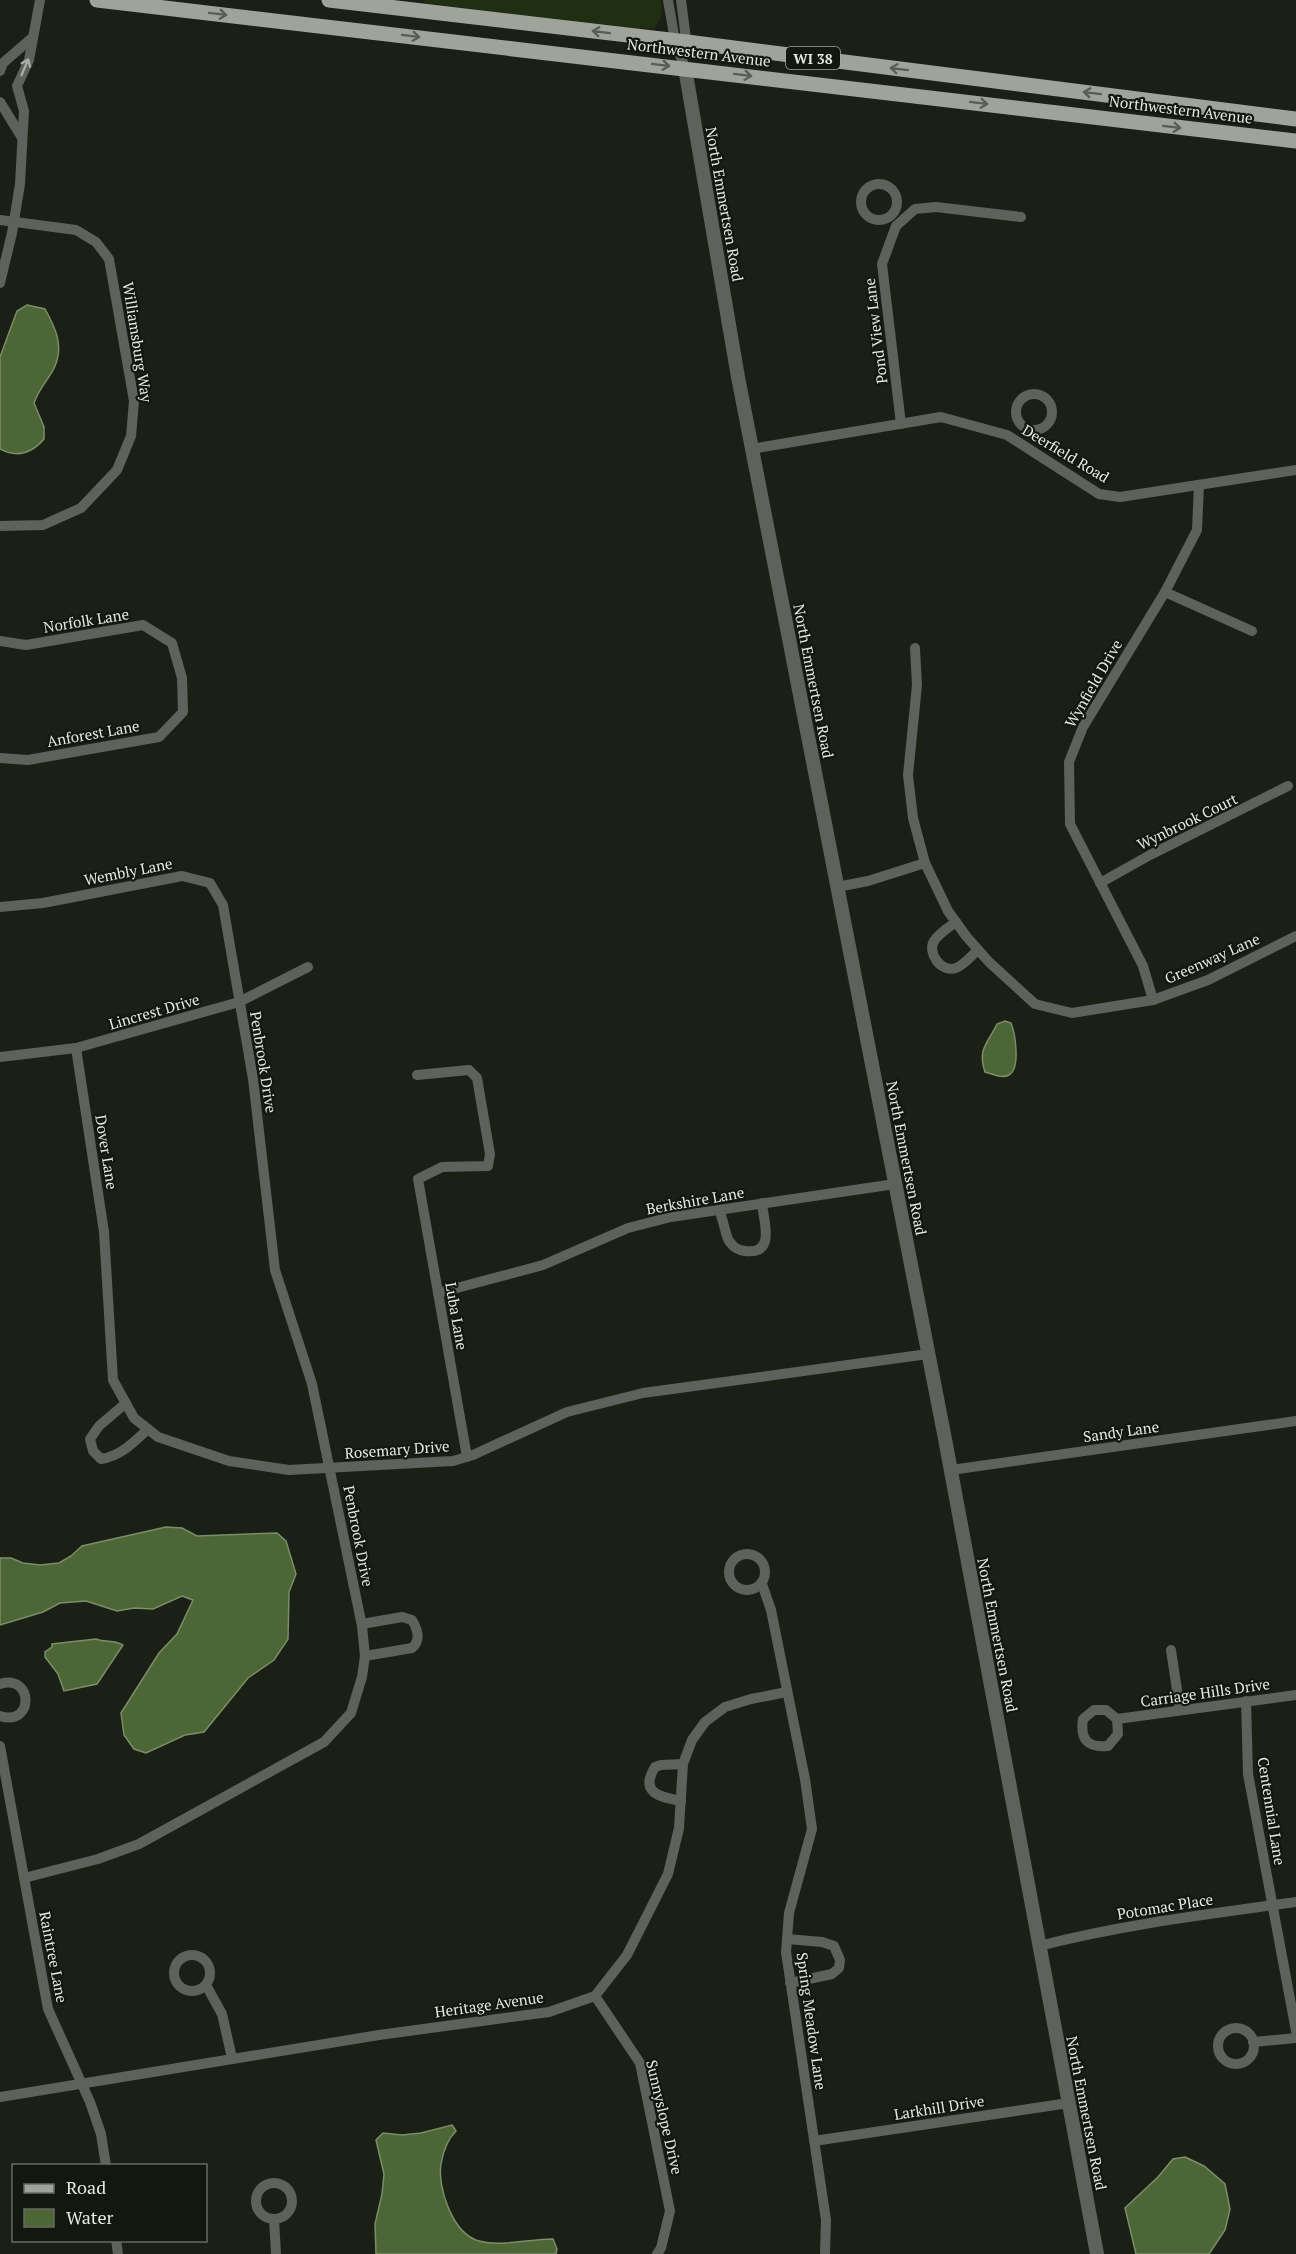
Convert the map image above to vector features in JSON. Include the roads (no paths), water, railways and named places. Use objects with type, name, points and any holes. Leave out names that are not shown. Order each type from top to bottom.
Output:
[{"type":"main road","name":"Northwestern Avenue","points":[[97,0],[1296,141]]},
{"type":"main road","name":"Northwestern Avenue","points":[[329,0],[681,41],[1296,119]]},
{"type":"main road","points":[[1029,109],[1033,86]]},
{"type":"street","points":[[0,283],[20,184],[24,111],[17,86],[29,60],[40,0]]},
{"type":"street","points":[[668,0],[681,41]]},
{"type":"street","points":[[681,0],[681,41],[685,68]]},
{"type":"street","points":[[0,71],[3,63],[33,37]]},
{"type":"street","name":"North Emmertsen Road","points":[[685,68],[752,448],[951,1470],[1097,2254]]},
{"type":"street","points":[[0,102],[21,136]]},
{"type":"street","name":"Pond View Lane","points":[[901,424],[882,264],[896,226],[895,219],[915,209],[936,207],[1021,217]]},
{"type":"street","name":"Williamsburg Way","points":[[0,220],[76,230],[96,242],[109,259],[134,401],[131,436],[117,470],[81,508],[43,525],[0,526]]},
{"type":"street","name":"Deerfield Road","points":[[752,448],[941,417],[1007,435],[1100,494],[1120,497],[1296,470]]},
{"type":"street","points":[[1016,441],[1023,426]]},
{"type":"street","name":"Wynfield Drive","points":[[1154,1000],[1143,966],[1070,824],[1069,762],[1083,727],[1165,592],[1197,530],[1199,485]]},
{"type":"street","points":[[1165,592],[1252,631]]},
{"type":"street","name":"Norfolk Lane","points":[[0,641],[26,645],[143,626],[172,643],[182,678]]},
{"type":"street","points":[[915,648],[917,685],[908,775],[913,818],[925,864],[948,911],[978,950],[956,968],[946,969],[933,955],[932,946],[935,938],[956,922]]},
{"type":"street","name":"Anforest Lane","points":[[0,758],[28,760],[159,737],[183,712],[182,678]]},
{"type":"street","name":"Wynbrook Court","points":[[1100,883],[1150,855],[1287,786]]},
{"type":"street","points":[[837,887],[868,881],[925,864]]},
{"type":"street","name":"Wembly Lane","points":[[0,907],[43,903],[182,876],[210,883],[223,905],[239,1002]]},
{"type":"street","points":[[1293,938],[1296,950]]},
{"type":"street","name":"Greenway Lane","points":[[978,950],[1035,1004],[1067,1013],[1154,1000],[1208,980],[1293,938]]},
{"type":"street","name":"Lincrest Drive","points":[[0,1057],[76,1048],[239,1002],[308,967]]},
{"type":"street","name":"Penbrook Drive","points":[[24,1878],[98,1859],[138,1844],[324,1743],[351,1713],[362,1677],[365,1656],[362,1624],[330,1468],[312,1384],[275,1270],[253,1079],[239,1002]]},
{"type":"street","name":"Dover Lane","points":[[76,1048],[105,1232],[106,1262]]},
{"type":"street","name":"Luba Lane","points":[[417,1075],[469,1070],[477,1078],[490,1154],[488,1166],[442,1167],[418,1179],[467,1457]]},
{"type":"street","name":"Berkshire Lane","points":[[438,1293],[543,1265],[628,1228],[671,1217],[895,1184]]},
{"type":"street","points":[[719,1210],[726,1225],[728,1240],[736,1249],[749,1251],[761,1247],[766,1240],[767,1229],[762,1203]]},
{"type":"street","name":"Rosemary Drive","points":[[106,1262],[113,1380],[134,1418],[158,1437],[229,1461],[289,1470],[401,1466],[453,1461],[467,1457],[567,1412],[643,1393],[928,1354]]},
{"type":"street","points":[[126,1403],[99,1426],[90,1439],[93,1451],[101,1459],[113,1457],[148,1428]]},
{"type":"street","name":"Sandy Lane","points":[[951,1470],[1296,1421]]},
{"type":"street","name":"Spring Meadow Lane","points":[[762,1584],[771,1611],[812,1829],[789,1913],[786,1952],[826,2220],[825,2254]]},
{"type":"street","points":[[362,1624],[402,1617],[412,1620],[418,1633],[418,1640],[412,1648],[365,1656]]},
{"type":"street","points":[[1171,1650],[1180,1710]]},
{"type":"street","points":[[0,1684],[10,1682],[21,1688],[26,1705],[19,1715],[0,1718]]},
{"type":"street","points":[[595,1996],[627,1955],[668,1874],[679,1828],[683,1764],[692,1740],[705,1722],[725,1707],[751,1698],[787,1692]]},
{"type":"street","name":"Carriage Hills Drive","points":[[1117,1719],[1296,1695]]},
{"type":"street","name":"Centennial Lane","points":[[1246,1701],[1248,1773],[1296,2031]]},
{"type":"street","name":"Raintree Lane","points":[[0,1746],[48,2009],[83,2085],[101,2134],[106,2164]]},
{"type":"street","points":[[681,1801],[660,1797],[651,1789],[650,1782],[655,1767],[683,1764]]},
{"type":"street","name":"Potomac Place","points":[[1040,1946],[1089,1933],[1150,1922],[1296,1902]]},
{"type":"street","points":[[787,1939],[822,1942],[834,1946],[840,1960],[838,1968],[832,1974],[790,1983]]},
{"type":"street","points":[[206,1985],[222,2014],[232,2058]]},
{"type":"street","name":"Heritage Avenue","points":[[0,2097],[380,2035],[549,2012],[595,1996]]},
{"type":"street","name":"Sunnyslope Drive","points":[[595,1996],[640,2063],[669,2211],[661,2248],[657,2254]]},
{"type":"street","points":[[1253,2042],[1296,2038]]},
{"type":"street","name":"Larkhill Drive","points":[[814,2142],[1069,2103]]},
{"type":"street","points":[[274,2219],[276,2254]]},
{"type":"water","points":[[27,305],[45,309],[55,329],[59,351],[55,366],[34,403],[44,427],[44,439],[29,451],[12,453],[0,449],[0,357],[17,311]]},
{"type":"water","points":[[1005,1021],[1011,1023],[1013,1028],[1016,1058],[1013,1071],[1009,1075],[1000,1076],[985,1072],[982,1057],[985,1046],[997,1024]]},
{"type":"water","points":[[166,1527],[182,1528],[197,1536],[277,1533],[286,1541],[296,1574],[289,1592],[288,1639],[274,1660],[248,1678],[204,1732],[185,1735],[146,1753],[134,1749],[124,1735],[121,1713],[159,1653],[177,1634],[193,1600],[182,1596],[153,1609],[134,1608],[117,1611],[86,1601],[60,1603],[43,1612],[0,1625],[0,1558],[11,1558],[23,1563],[40,1565],[59,1563],[82,1546]]},
{"type":"water","points":[[96,1639],[123,1645],[97,1684],[64,1691],[58,1674],[45,1657],[45,1652],[52,1647],[52,1644]]},
{"type":"water","points":[[452,2125],[456,2131],[445,2150],[440,2174],[444,2197],[454,2220],[470,2237],[488,2243],[553,2239],[557,2249],[556,2254],[376,2254],[375,2224],[384,2174],[376,2140],[383,2133],[402,2135],[421,2133]]},
{"type":"water","points":[[1185,2157],[1204,2166],[1225,2184],[1230,2209],[1225,2230],[1209,2254],[1136,2254],[1125,2208],[1158,2177],[1173,2159]]}]
